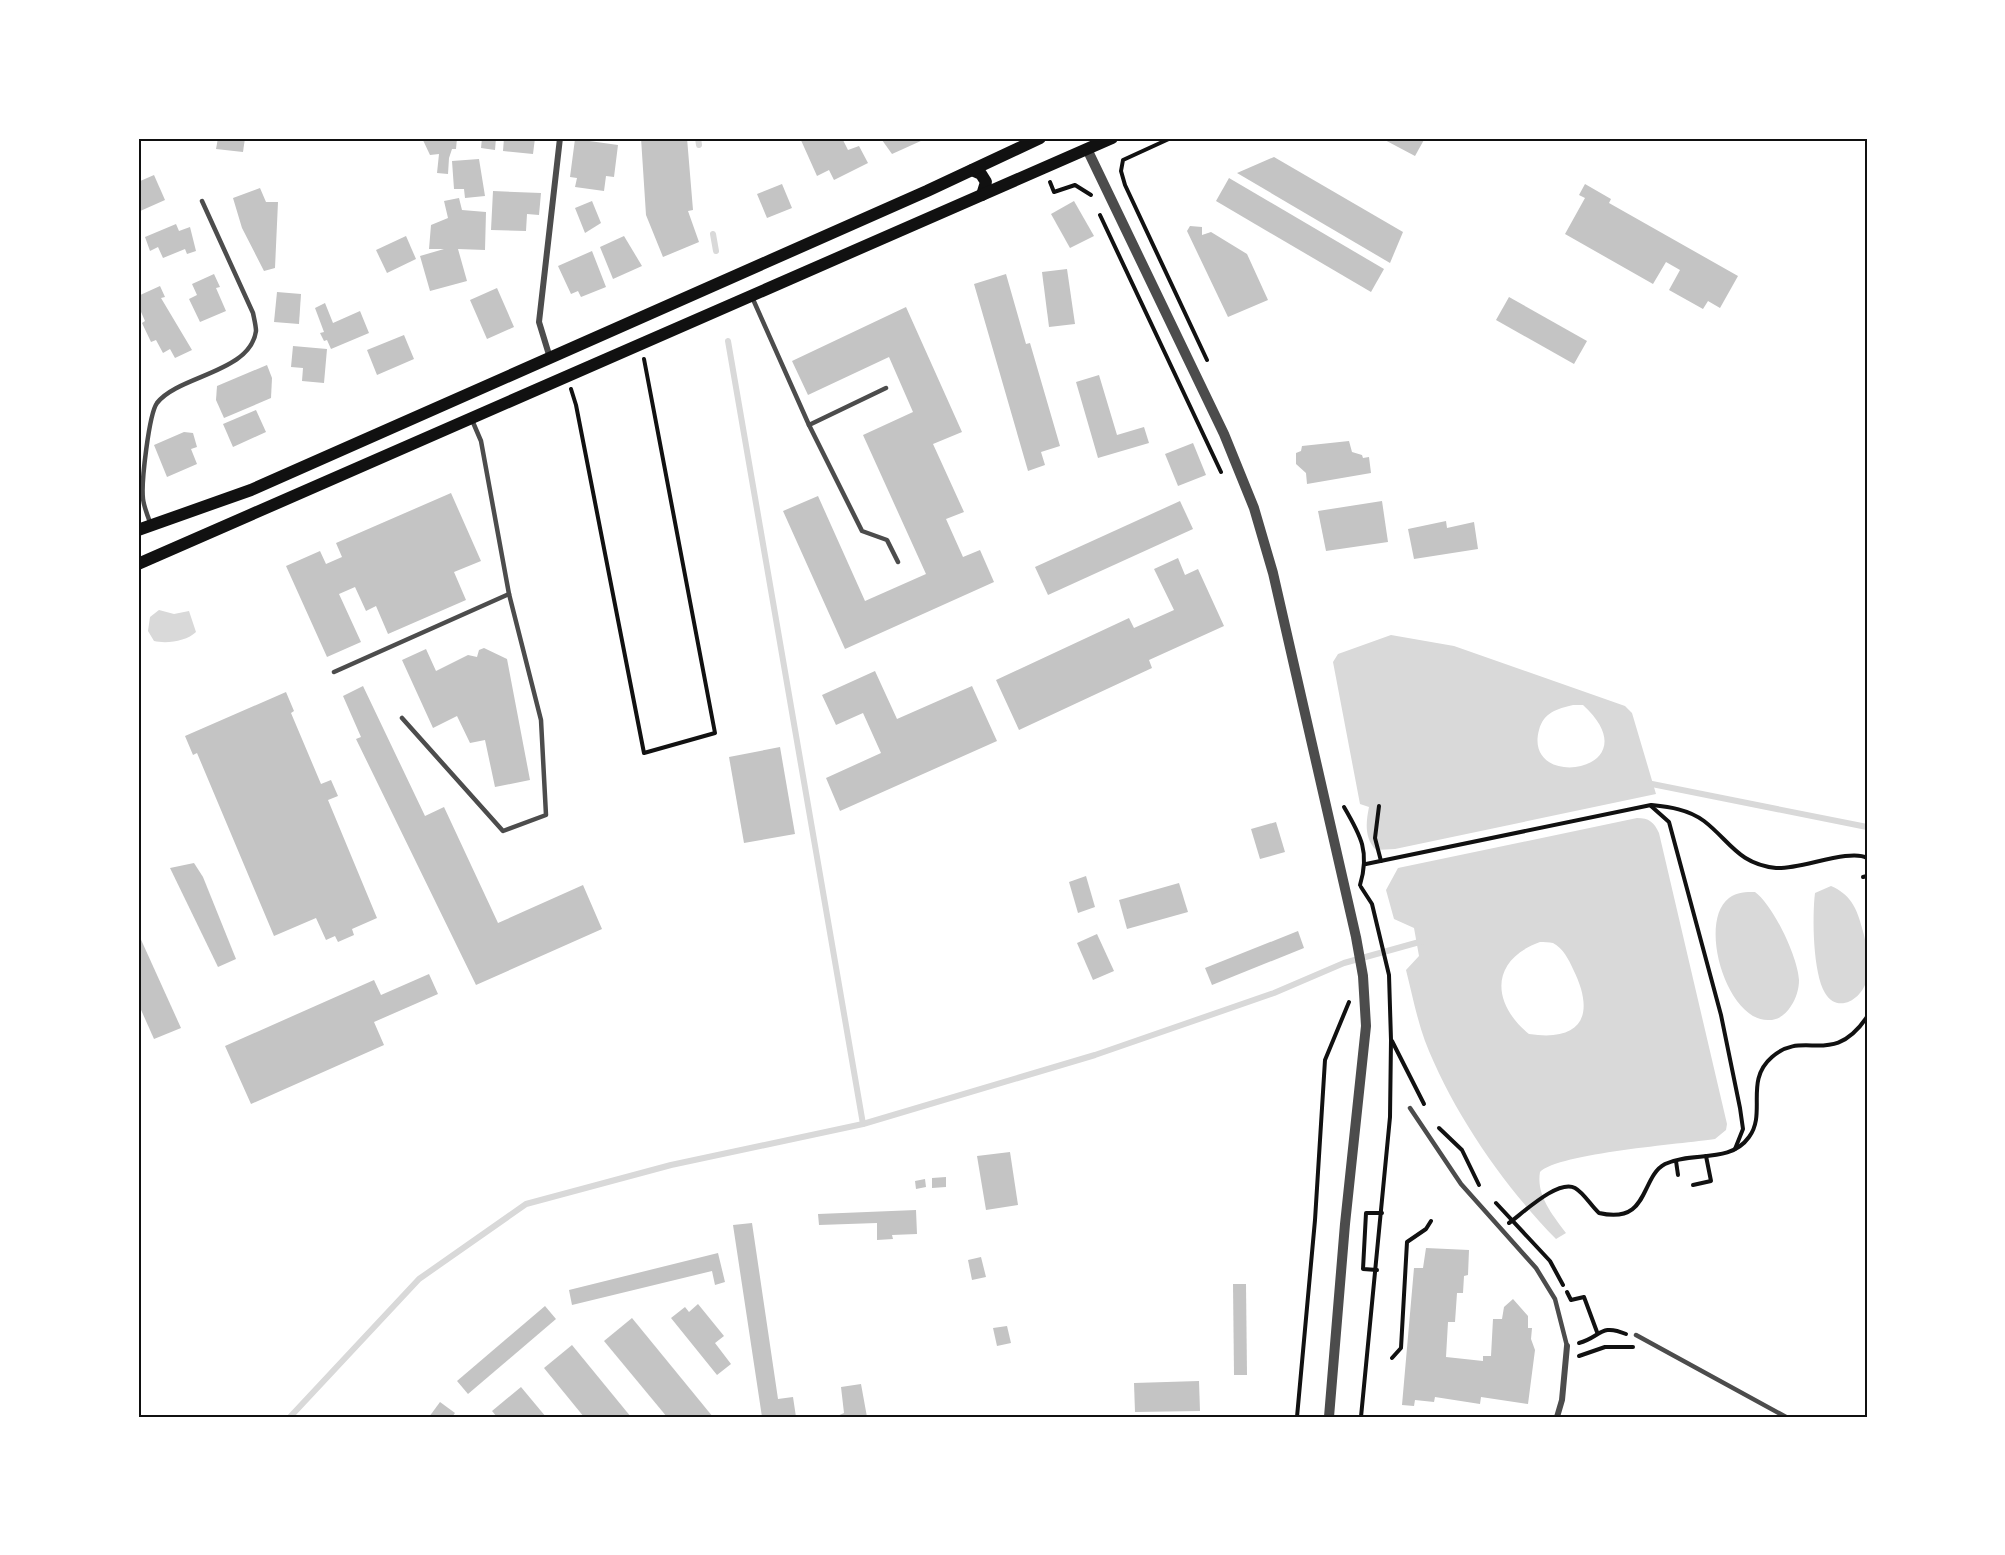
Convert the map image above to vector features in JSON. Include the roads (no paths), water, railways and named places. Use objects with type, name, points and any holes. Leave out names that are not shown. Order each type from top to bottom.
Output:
[{"type":"main road","points":[[138,530],[251,490],[1040,138]]},
{"type":"main road","points":[[138,564],[982,195],[1084,143],[1112,138]]},
{"type":"main road","points":[[972,170],[981,174],[986,182],[982,195]]},
{"type":"street","points":[[550,358],[539,322],[560,138]]},
{"type":"street","points":[[1084,143],[1224,434],[1257,518],[1273,573],[1356,936],[1363,976],[1365,1041],[1346,1214],[1329,1417]]},
{"type":"street","points":[[1557,1417],[1562,1400],[1567,1346]]},
{"type":"lane","points":[[151,525],[143,498],[150,417],[158,402],[170,393],[234,361],[249,347],[256,331],[253,313],[202,201]]},
{"type":"lane","points":[[751,295],[809,425],[862,531],[887,540],[898,562]]},
{"type":"lane","points":[[809,425],[886,388]]},
{"type":"lane","points":[[402,718],[503,831],[546,815],[541,720],[509,594],[481,441],[471,418]]},
{"type":"lane","points":[[334,672],[509,594]]},
{"type":"lane","points":[[1410,1108],[1461,1184],[1536,1268],[1555,1299],[1567,1346]]},
{"type":"lane","points":[[1636,1335],[1786,1417]]},
{"type":"waterway","points":[[698,138],[699,145]]},
{"type":"waterway","points":[[713,234],[716,251]]},
{"type":"waterway","points":[[728,341],[863,1124]]},
{"type":"waterway","points":[[1647,783],[1867,827]]},
{"type":"waterway","points":[[290,1417],[419,1279],[526,1204],[671,1165],[863,1124],[1095,1055],[1274,993],[1344,963],[1423,941]]}]
